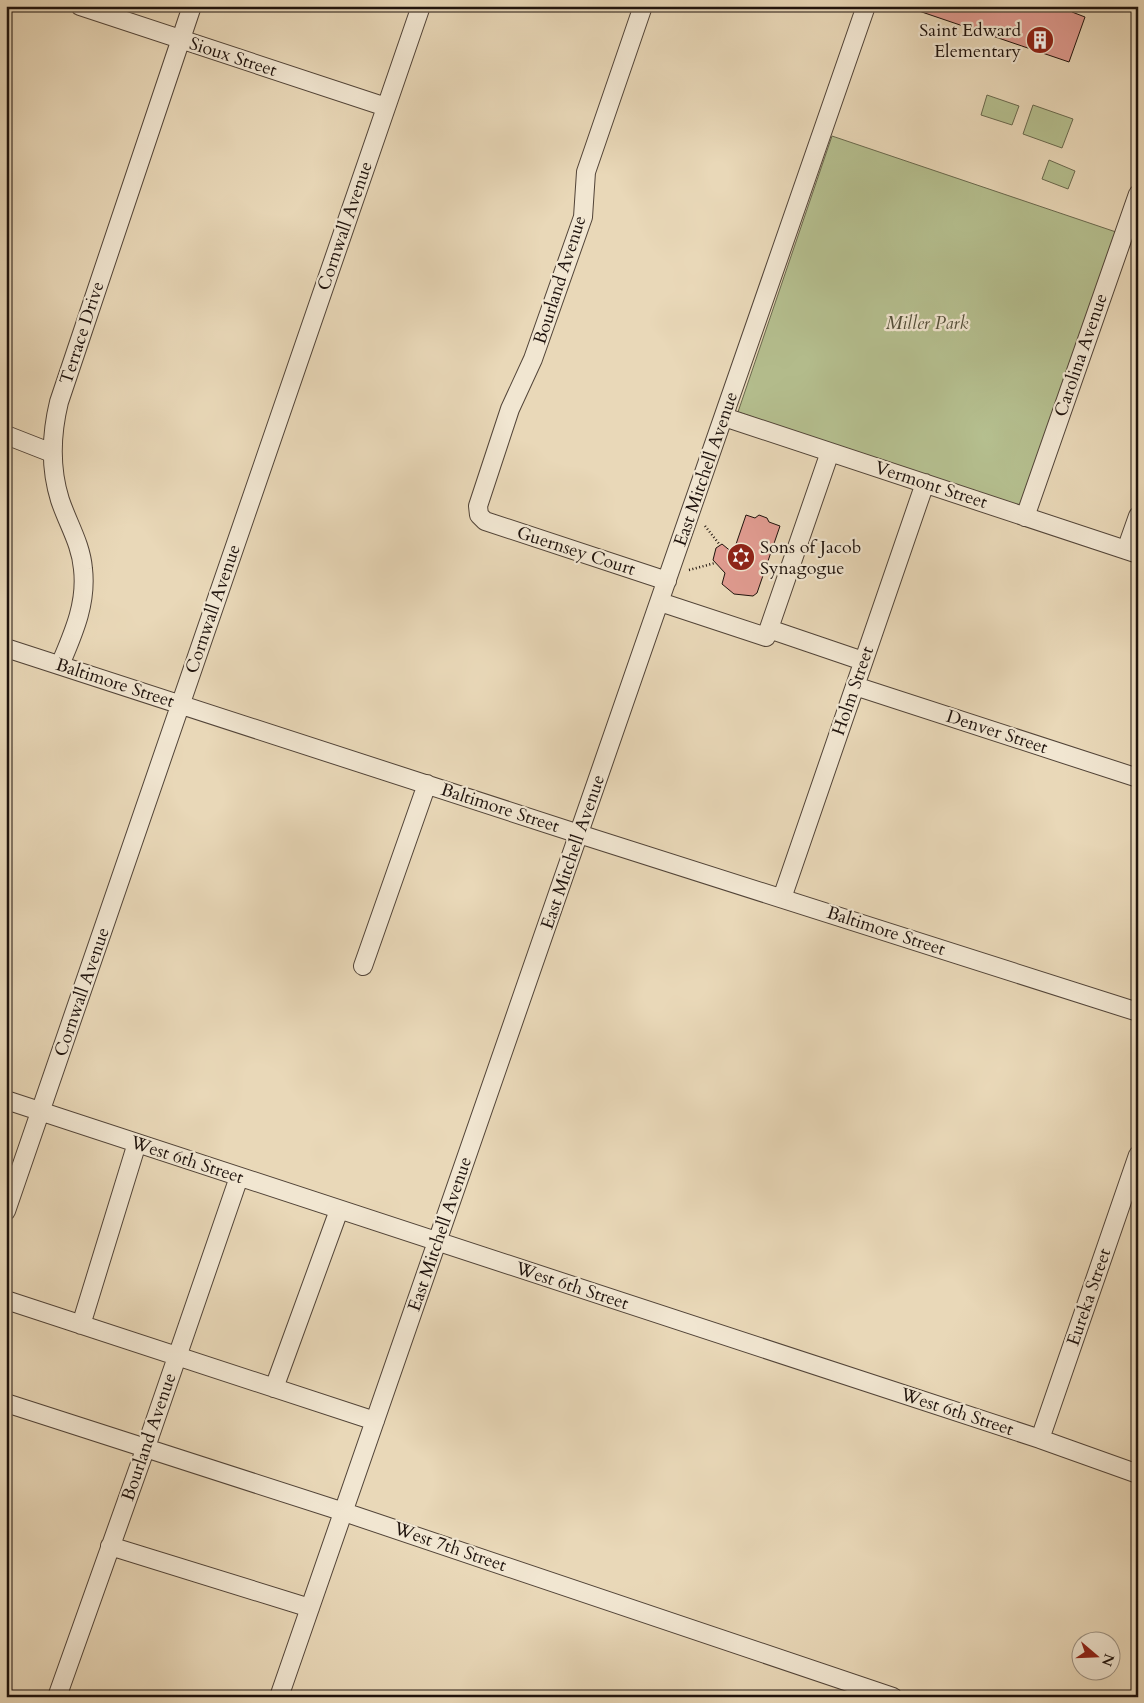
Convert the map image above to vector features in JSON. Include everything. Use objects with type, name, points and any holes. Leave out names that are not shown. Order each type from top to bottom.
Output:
[{"type":"street","name":"Sioux Street","points":[[80,6],[386,107]]},
{"type":"street","name":"Terrace Drive","points":[[60,665],[82,606],[84,570],[75,534],[61,502],[55,482],[52,452],[54,422],[59,402],[192,6]]},
{"type":"street","name":"Cornwall Avenue","points":[[6,1211],[421,6]]},
{"type":"street","name":"Bourland Avenue","points":[[485,521],[479,515],[478,506],[480,499],[510,409],[533,360],[583,217],[586,172],[643,6]]},
{"type":"street","name":"East Mitchell Avenue","points":[[279,1697],[866,6]]},
{"type":"street","name":"Carolina Avenue","points":[[1025,516],[1138,194]]},
{"type":"street","name":"Vermont Street","points":[[724,417],[1132,552]]},
{"type":"street","points":[[6,435],[52,452]]},
{"type":"street","points":[[660,602],[766,637],[830,452]]},
{"type":"street","name":"Holm Street","points":[[782,898],[925,484]]},
{"type":"street","points":[[1132,552],[1138,516]]},
{"type":"street","name":"Guernsey Court","points":[[485,521],[667,582]]},
{"type":"street","points":[[769,629],[863,661]]},
{"type":"street","name":"Baltimore Street","points":[[6,648],[579,834],[1138,1012]]},
{"type":"street","name":"Denver Street","points":[[855,686],[1138,778]]},
{"type":"street","points":[[363,966],[428,784]]},
{"type":"street","name":"West 6th Street","points":[[6,1100],[1040,1439],[1138,1474]]},
{"type":"street","points":[[81,1325],[137,1143]]},
{"type":"street","name":"Eureka Street","points":[[1040,1439],[1138,1155]]},
{"type":"street","name":"Bourland Avenue","points":[[57,1697],[239,1177]]},
{"type":"street","points":[[274,1388],[339,1210]]},
{"type":"street","points":[[6,1300],[376,1421]]},
{"type":"street","name":"West 7th Street","points":[[6,1403],[344,1512],[892,1697]]},
{"type":"street","points":[[110,1546],[310,1608]]},
{"type":"path","points":[[705,526],[720,545]]},
{"type":"path","points":[[689,570],[714,562]]},
{"type":"green space","points":[[987,95],[1019,106],[1012,125],[981,115]]},
{"type":"green space","points":[[1033,105],[1073,119],[1062,148],[1023,134]]},
{"type":"green space","name":"Miller Park","points":[[832,136],[1116,232],[1020,509],[738,412]]},
{"type":"green space","points":[[1049,160],[1075,171],[1068,189],[1042,179]]},
{"type":"building","name":"Saint Edward Elementary","points":[[910,6],[1074,6],[1072,12],[1085,17],[1069,62],[910,8]]},
{"type":"building","name":"Sons of Jacob Synagogue","points":[[746,515],[755,518],[759,515],[767,518],[769,522],[780,526],[757,593],[753,596],[734,594],[722,584],[725,573],[713,560],[716,548],[722,544],[733,553]]},
{"type":"place","name":"Saint Edward Elementary","points":[[1040,40]]},
{"type":"place","name":"Sons of Jacob Synagogue","points":[[741,557]]}]
